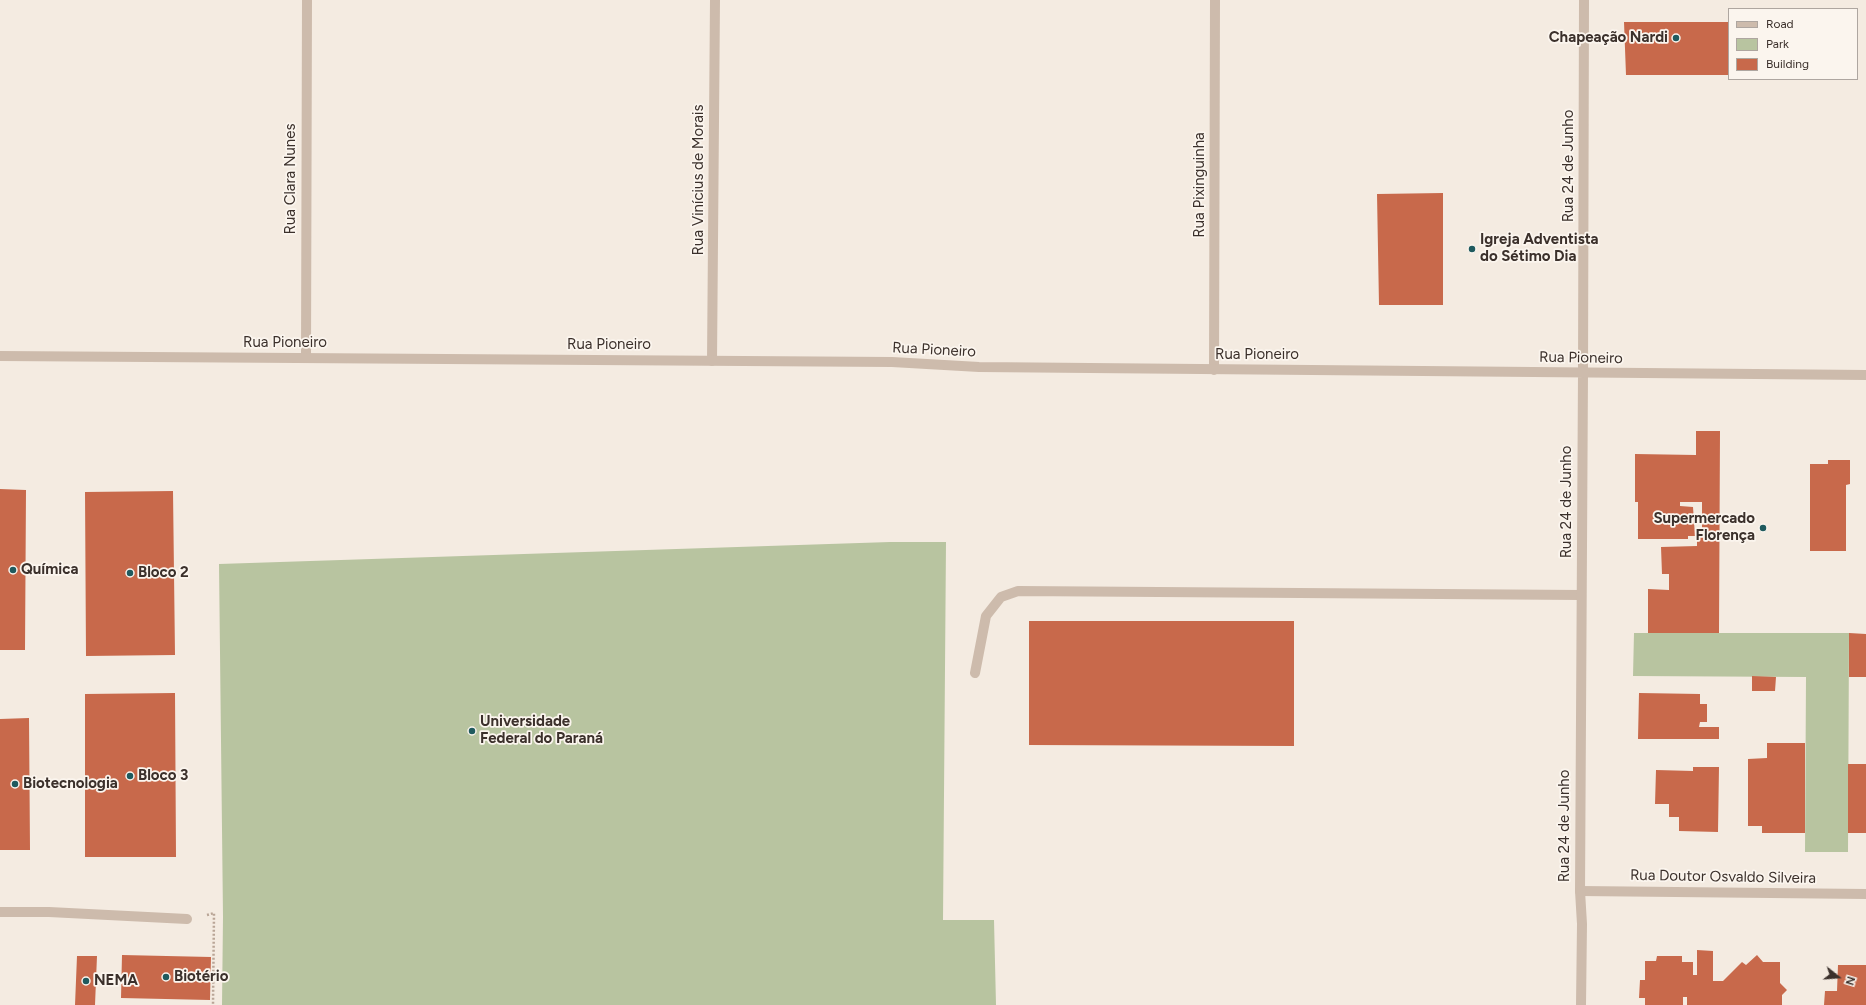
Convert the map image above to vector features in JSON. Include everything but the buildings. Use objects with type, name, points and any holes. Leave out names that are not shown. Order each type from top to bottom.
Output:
[{"type":"street","name":"Rua Clara Nunes","points":[[306,358],[307,0]]},
{"type":"street","name":"Rua Vinícius de Morais","points":[[712,361],[715,0]]},
{"type":"street","name":"Rua Pixinguinha","points":[[1214,370],[1215,0]]},
{"type":"street","name":"Rua 24 de Junho","points":[[1581,1005],[1582,924],[1580,891],[1584,0]]},
{"type":"street","name":"Rua Pioneiro","points":[[0,356],[892,362],[979,367],[1866,376]]},
{"type":"street","points":[[975,673],[986,616],[1001,597],[1018,591],[1582,595]]},
{"type":"street","name":"Rua Doutor Osvaldo Silveira","points":[[1580,891],[1866,894]]},
{"type":"street","points":[[0,912],[49,912],[187,919]]},
{"type":"path","points":[[187,919],[214,913],[213,1005]]},
{"type":"green space","points":[[890,542],[946,542],[943,920],[994,920],[996,1005],[222,1005],[223,917],[219,564]]},
{"type":"green space","points":[[1634,633],[1849,633],[1848,852],[1805,852],[1806,677],[1633,676]]},
{"type":"place","name":"Chapeação Nardi","points":[[1676,38]]},
{"type":"place","name":"Igreja Adventista do Sétimo Dia","points":[[1472,249]]},
{"type":"place","name":"Supermercado Florença","points":[[1763,528]]},
{"type":"place","name":"Química","points":[[13,570]]},
{"type":"place","name":"Bloco 2","points":[[130,573]]},
{"type":"place","name":"Universidade Federal do Paraná","points":[[472,731]]},
{"type":"place","name":"Bloco 3","points":[[130,776]]},
{"type":"place","name":"Biotecnologia","points":[[15,784]]},
{"type":"place","name":"Biotério","points":[[166,977]]},
{"type":"place","name":"NEMA","points":[[86,981]]}]
